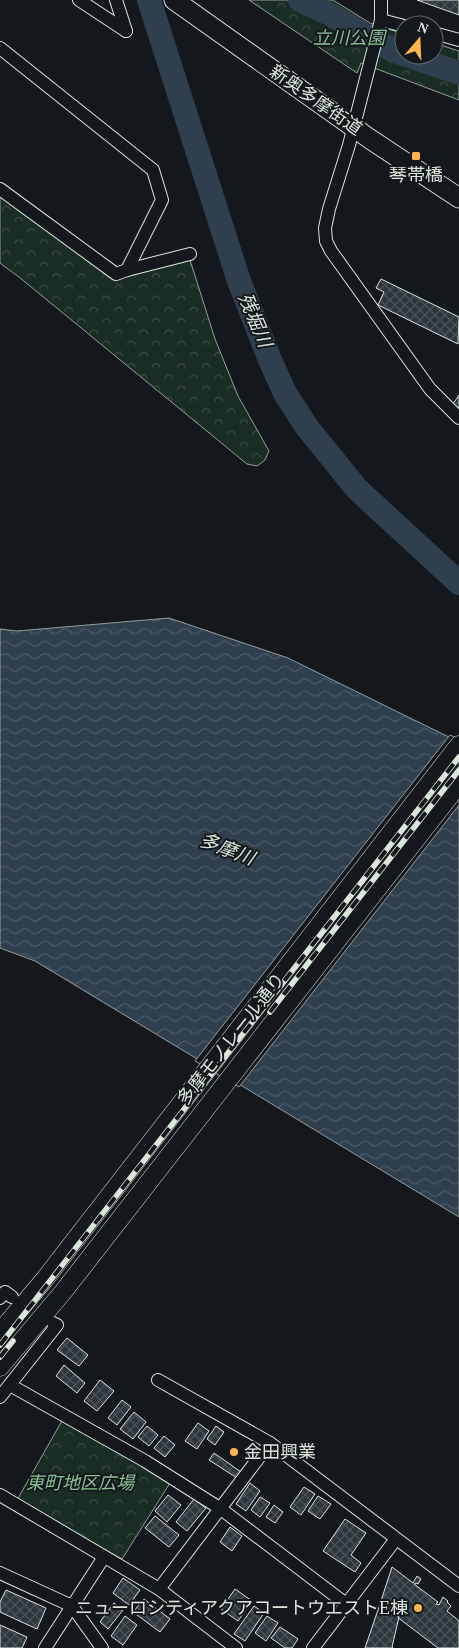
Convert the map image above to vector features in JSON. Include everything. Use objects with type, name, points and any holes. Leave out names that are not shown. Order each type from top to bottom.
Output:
[{"type":"main road","name":"新奥多摩街道","points":[[174,0],[353,127],[459,198]]},
{"type":"main road","name":"多摩モノレール通り","points":[[0,1332],[44,1280],[459,745]]},
{"type":"main road","name":"多摩モノレール通り","points":[[0,1367],[63,1292],[459,784]]},
{"type":"street","points":[[79,0],[126,32],[116,0]]},
{"type":"street","points":[[380,0],[381,20],[324,228],[326,241],[331,251],[430,389],[459,418]]},
{"type":"street","points":[[381,20],[394,23]]},
{"type":"street","points":[[444,36],[459,40]]},
{"type":"street","points":[[0,48],[153,170],[162,200],[127,270]]},
{"type":"street","points":[[0,189],[116,274],[190,254]]},
{"type":"street","points":[[0,1397],[57,1325],[53,1323]]},
{"type":"street","points":[[158,1380],[270,1443],[459,1586]]},
{"type":"street","points":[[10,1385],[144,1461],[221,1509],[346,1604]]},
{"type":"street","points":[[159,1589],[270,1443]]},
{"type":"street","points":[[0,1495],[159,1589],[236,1648]]},
{"type":"street","points":[[313,1648],[396,1539]]},
{"type":"street","points":[[45,1648],[104,1557]]},
{"type":"street","points":[[0,1573],[72,1606],[102,1648]]},
{"type":"green space","name":"立川公園","points":[[249,0],[333,0],[370,23],[394,31],[394,65],[444,65],[444,46],[459,51],[459,100],[361,63],[357,73]]},
{"type":"green space","points":[[0,194],[115,278],[190,260],[215,339],[238,396],[269,451],[265,460],[257,466],[247,464],[0,263]]},
{"type":"green space","name":"東町地区広場","points":[[63,1419],[170,1483],[122,1559],[17,1500]]},
{"type":"water","name":"多摩川","points":[[169,618],[288,658],[459,742],[459,1217],[35,961],[0,948],[0,629],[17,631]]},
{"type":"pier","points":[[450,735],[459,739],[459,805],[239,1087],[195,1061]]},
{"type":"building","points":[[417,0],[459,0],[459,15]]},
{"type":"building","points":[[381,279],[459,317],[458,344],[378,305],[384,292],[376,288]]},
{"type":"building","points":[[459,395],[459,408],[453,404]]},
{"type":"building","points":[[67,1338],[88,1355],[79,1366],[57,1350]]},
{"type":"building","points":[[64,1365],[85,1383],[77,1393],[56,1376]]},
{"type":"building","points":[[100,1380],[114,1391],[97,1411],[84,1401]]},
{"type":"building","points":[[122,1400],[131,1407],[117,1425],[108,1418]]},
{"type":"building","points":[[134,1412],[146,1422],[133,1439],[120,1429]]},
{"type":"building","points":[[198,1423],[209,1431],[197,1449],[185,1441]]},
{"type":"building","points":[[147,1426],[158,1435],[149,1446],[138,1437]]},
{"type":"building","points":[[216,1426],[224,1432],[215,1445],[207,1439]]},
{"type":"building","points":[[164,1436],[175,1445],[165,1457],[154,1448]]},
{"type":"building","points":[[214,1453],[241,1472],[237,1478],[209,1460]]},
{"type":"building","points":[[250,1483],[260,1491],[246,1511],[236,1504]]},
{"type":"building","points":[[304,1487],[315,1494],[301,1515],[290,1507]]},
{"type":"building","points":[[168,1495],[181,1505],[167,1522],[155,1511]]},
{"type":"building","points":[[318,1496],[331,1504],[320,1519],[308,1511]]},
{"type":"building","points":[[260,1497],[270,1503],[260,1517],[251,1510]]},
{"type":"building","points":[[194,1499],[206,1508],[187,1531],[176,1522]]},
{"type":"building","points":[[274,1505],[283,1512],[275,1523],[266,1517]]},
{"type":"building","points":[[155,1516],[179,1535],[169,1547],[145,1528]]},
{"type":"building","points":[[345,1519],[366,1533],[351,1555],[361,1563],[355,1572],[323,1551]]},
{"type":"building","points":[[230,1527],[242,1536],[232,1551],[220,1542]]},
{"type":"building","name":"ニューロシティアクアコートウエストE棟","points":[[392,1567],[413,1583],[417,1576],[421,1579],[418,1584],[414,1584],[438,1602],[436,1604],[439,1605],[443,1597],[448,1601],[451,1606],[447,1611],[459,1621],[459,1648],[438,1648],[380,1604]]},
{"type":"building","points":[[123,1578],[140,1590],[129,1605],[113,1593]]},
{"type":"building","points":[[235,1589],[252,1601],[238,1621],[221,1609]]},
{"type":"building","points":[[6,1590],[46,1608],[37,1629],[0,1612],[0,1602]]},
{"type":"building","points":[[144,1599],[170,1619],[160,1632],[133,1612]]},
{"type":"building","points":[[114,1603],[123,1610],[108,1629],[100,1622]]},
{"type":"building","points":[[380,1604],[399,1617],[393,1648],[365,1648]]},
{"type":"building","points":[[254,1606],[264,1613],[245,1641],[234,1634]]},
{"type":"building","points":[[125,1616],[137,1625],[123,1645],[111,1636]]},
{"type":"building","points":[[267,1616],[278,1623],[266,1641],[255,1633]]},
{"type":"building","points":[[0,1625],[27,1637],[22,1648],[0,1648]]},
{"type":"building","points":[[280,1627],[298,1639],[292,1648],[285,1648],[271,1638]]},
{"type":"waterway","name":"残堀川","points":[[149,0],[239,281],[285,393],[306,426],[357,489],[459,583]]},
{"type":"waterway","points":[[300,0],[332,15],[394,51]]},
{"type":"waterway","points":[[435,65],[459,73]]},
{"type":"railway","points":[[0,1345],[459,757]]},
{"type":"railway","points":[[270,1012],[459,770]]},
{"type":"railway","points":[[0,1357],[13,1341]]},
{"type":"place","name":"琴帯橋","points":[[416,156]]},
{"type":"place","name":"金田興業","points":[[234,1452]]},
{"type":"place","name":"ニューロシティアクアコートウエストE棟","points":[[418,1608]]}]
